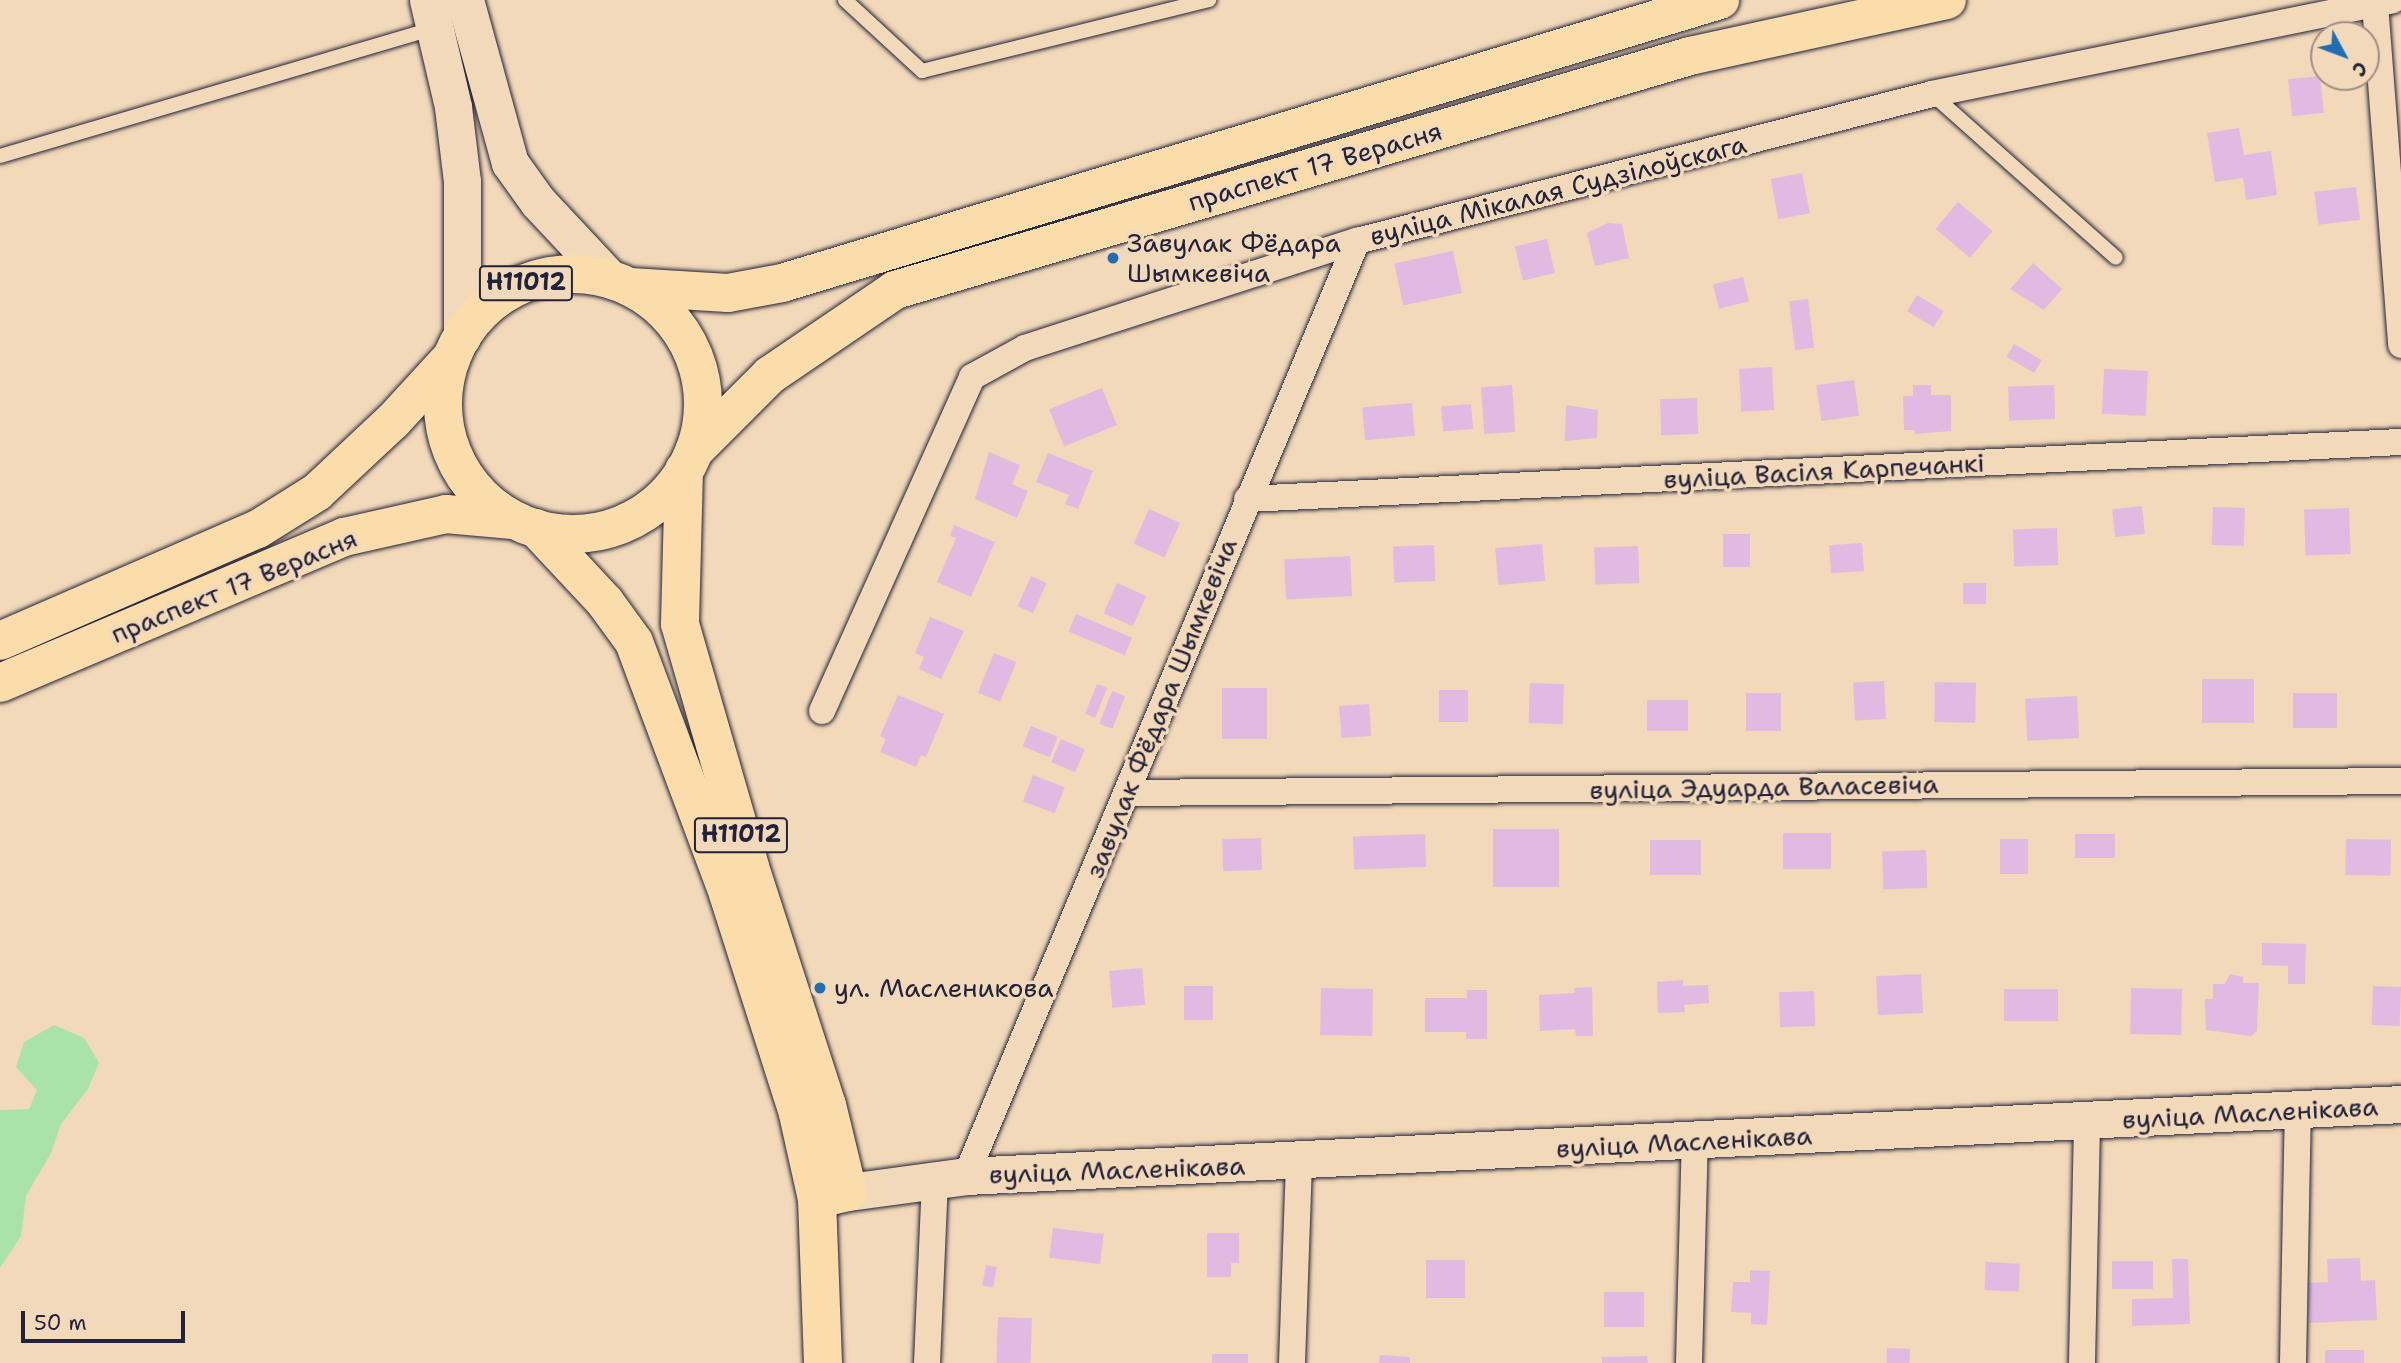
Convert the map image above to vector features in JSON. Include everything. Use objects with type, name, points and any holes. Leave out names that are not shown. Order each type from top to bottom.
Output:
[{"type":"main road","name":"Н11012","points":[[465,0],[510,163],[538,202],[620,283],[665,312],[690,346],[702,387],[701,419],[689,460],[678,558],[680,624],[750,867],[827,1105],[833,1196],[823,1363]]},
{"type":"main road","name":"праспект 17 Верасня","points":[[620,283],[728,293],[782,283],[1720,0]]},
{"type":"main road","name":"праспект 17 Верасня","points":[[689,460],[770,375],[895,290],[1690,56],[1947,0]]},
{"type":"main road","name":"Н11012","points":[[432,14],[453,107],[462,181],[457,347],[443,398],[452,451],[481,495],[526,524],[605,601],[634,642],[728,894],[798,1114],[833,1196]]},
{"type":"main road","name":"Н11012","points":[[457,347],[489,304],[526,282],[568,274],[620,283]]},
{"type":"main road","name":"праспект 17 Верасня","points":[[0,641],[258,529],[317,492],[393,421],[457,347]]},
{"type":"main road","name":"Н11012","points":[[526,524],[578,533],[620,524],[657,503],[689,460]]},
{"type":"main road","name":"праспект 17 Верасня","points":[[0,683],[344,537],[446,514],[526,524]]},
{"type":"main road","name":"вуліца Масленікава","points":[[833,1196],[951,1177],[2087,1123],[2401,1104]]},
{"type":"street","name":"вуліца Мікалая Судзілоўскага","points":[[822,711],[972,377],[1025,348],[1357,241],[1932,94],[2384,2]]},
{"type":"street","points":[[2384,2],[2401,345]]},
{"type":"street","name":"завулак Фёдара Шымкевіча","points":[[951,1177],[1128,793],[1247,499],[1357,241]]},
{"type":"street","name":"вуліца Васіля Карпечанкі","points":[[1247,499],[2401,442]]},
{"type":"street","name":"вуліца Эдуарда Валасевіча","points":[[1128,793],[2401,781]]},
{"type":"street","points":[[2293,1363],[2298,1111]]},
{"type":"street","points":[[2082,1363],[2087,1123]]},
{"type":"street","points":[[1689,1363],[1695,1141]]},
{"type":"street","points":[[1292,1363],[1299,1162]]},
{"type":"street","points":[[927,1363],[951,1177]]},
{"type":"lane","points":[[845,0],[922,72],[1209,0]]},
{"type":"lane","points":[[0,156],[432,14]]},
{"type":"lane","points":[[1932,94],[2116,258]]},
{"type":"green space","points":[[54,1025],[84,1038],[99,1063],[88,1089],[61,1124],[51,1153],[26,1196],[21,1236],[0,1268],[0,1110],[29,1109],[37,1090],[16,1067],[24,1042]]},
{"type":"building","points":[[2310,77],[2310,91],[2322,91],[2324,113],[2292,116],[2288,79]]},
{"type":"building","points":[[2239,128],[2244,155],[2271,151],[2277,195],[2246,200],[2243,178],[2215,182],[2207,133]]},
{"type":"building","points":[[1802,173],[1810,213],[1778,219],[1771,179]]},
{"type":"building","points":[[2356,187],[2360,220],[2318,225],[2314,192]]},
{"type":"building","points":[[1958,202],[1992,231],[1970,258],[1936,229]]},
{"type":"building","points":[[1608,223],[1622,224],[1629,258],[1595,266],[1587,233]]},
{"type":"building","points":[[1547,239],[1555,273],[1523,281],[1515,246]]},
{"type":"building","points":[[1453,251],[1462,293],[1403,306],[1394,263]]},
{"type":"building","points":[[2033,263],[2062,289],[2044,310],[2010,289]]},
{"type":"building","points":[[1743,277],[1749,301],[1719,309],[1713,284]]},
{"type":"building","points":[[1917,295],[1944,311],[1934,327],[1907,311]]},
{"type":"building","points":[[1808,299],[1814,348],[1795,350],[1789,301]]},
{"type":"building","points":[[2014,344],[2042,360],[2034,373],[2006,357]]},
{"type":"building","points":[[1772,367],[1774,410],[1741,412],[1739,369]]},
{"type":"building","points":[[2104,369],[2148,371],[2146,416],[2102,414]]},
{"type":"building","points":[[1854,380],[1859,416],[1821,421],[1816,385]]},
{"type":"building","points":[[1512,385],[1515,432],[1484,434],[1481,387]]},
{"type":"building","points":[[1913,385],[1931,385],[1931,395],[1951,395],[1951,431],[1915,434],[1915,430],[1904,430],[1903,396],[1913,396]]},
{"type":"building","points":[[2054,385],[2055,419],[2009,421],[2008,387]]},
{"type":"building","points":[[1102,388],[1117,425],[1064,446],[1049,409]]},
{"type":"building","points":[[1697,398],[1698,434],[1661,435],[1660,399]]},
{"type":"building","points":[[1412,403],[1415,436],[1365,440],[1362,407]]},
{"type":"building","points":[[1471,404],[1473,429],[1443,432],[1441,407]]},
{"type":"building","points":[[1566,405],[1598,410],[1597,438],[1565,441]]},
{"type":"building","points":[[989,452],[1020,465],[1012,484],[1028,491],[1017,518],[975,499]]},
{"type":"building","points":[[1048,453],[1093,471],[1078,509],[1065,504],[1069,495],[1036,482]]},
{"type":"building","points":[[2142,506],[2145,534],[2115,537],[2112,509]]},
{"type":"building","points":[[2213,507],[2245,508],[2244,546],[2212,545]]},
{"type":"building","points":[[2349,508],[2351,554],[2306,556],[2304,510]]},
{"type":"building","points":[[1149,509],[1180,523],[1165,558],[1134,544]]},
{"type":"building","points":[[954,525],[995,542],[971,597],[937,582],[956,538],[950,536]]},
{"type":"building","points":[[2057,528],[2058,565],[2014,567],[2013,530]]},
{"type":"building","points":[[1723,534],[1750,534],[1750,567],[1723,567]]},
{"type":"building","points":[[1862,543],[1864,571],[1831,573],[1829,545]]},
{"type":"building","points":[[1542,544],[1545,581],[1498,585],[1495,548]]},
{"type":"building","points":[[1434,545],[1435,581],[1394,582],[1393,546]]},
{"type":"building","points":[[1638,546],[1639,583],[1595,585],[1594,548]]},
{"type":"building","points":[[1350,556],[1352,596],[1286,599],[1284,559]]},
{"type":"building","points":[[1031,576],[1047,583],[1033,613],[1018,606]]},
{"type":"building","points":[[1117,583],[1146,596],[1133,626],[1104,613]]},
{"type":"building","points":[[1963,583],[1986,583],[1986,604],[1963,604]]},
{"type":"building","points":[[1076,614],[1132,638],[1125,655],[1069,631]]},
{"type":"building","points":[[930,617],[964,631],[941,679],[919,669],[924,657],[915,653]]},
{"type":"building","points":[[994,653],[1016,662],[1000,702],[978,693]]},
{"type":"building","points":[[2202,679],[2254,679],[2254,723],[2202,723]]},
{"type":"building","points":[[1884,681],[1886,719],[1855,721],[1853,683]]},
{"type":"building","points":[[1935,682],[1976,683],[1975,723],[1934,722]]},
{"type":"building","points":[[1530,683],[1564,684],[1563,724],[1529,723]]},
{"type":"building","points":[[1097,684],[1107,688],[1095,718],[1085,714]]},
{"type":"building","points":[[1222,688],[1267,688],[1267,739],[1222,739]]},
{"type":"building","points":[[1439,690],[1468,690],[1468,722],[1439,722]]},
{"type":"building","points":[[1112,691],[1125,696],[1113,729],[1099,724]]},
{"type":"building","points":[[1746,693],[1781,693],[1781,731],[1746,731]]},
{"type":"building","points":[[2293,693],[2337,693],[2337,728],[2293,728]]},
{"type":"building","points":[[898,695],[944,714],[926,757],[921,755],[916,767],[880,752],[886,739],[880,736]]},
{"type":"building","points":[[2077,696],[2079,738],[2027,741],[2025,699]]},
{"type":"building","points":[[1647,700],[1688,700],[1688,731],[1647,731]]},
{"type":"building","points":[[1369,704],[1371,736],[1341,738],[1339,706]]},
{"type":"building","points":[[1031,726],[1058,737],[1050,757],[1023,746]]},
{"type":"building","points":[[1061,739],[1085,749],[1075,772],[1051,762]]},
{"type":"building","points":[[1033,775],[1065,787],[1055,813],[1023,801]]},
{"type":"building","points":[[1493,829],[1559,829],[1559,887],[1493,887]]},
{"type":"building","points":[[1783,833],[1831,833],[1831,869],[1783,869]]},
{"type":"building","points":[[1425,834],[1426,867],[1354,869],[1353,837]]},
{"type":"building","points":[[2075,834],[2115,834],[2115,858],[2075,858]]},
{"type":"building","points":[[1261,838],[1262,870],[1223,871],[1222,839]]},
{"type":"building","points":[[2000,839],[2028,839],[2028,874],[2000,874]]},
{"type":"building","points":[[2346,839],[2391,840],[2390,876],[2345,875]]},
{"type":"building","points":[[1650,840],[1701,840],[1701,875],[1650,875]]},
{"type":"building","points":[[1926,850],[1927,888],[1883,890],[1882,852]]},
{"type":"building","points":[[2262,943],[2306,944],[2305,984],[2288,984],[2288,966],[2262,965]]},
{"type":"building","points":[[1142,968],[1145,1005],[1112,1008],[1109,971]]},
{"type":"building","points":[[1921,974],[1923,1013],[1878,1015],[1876,976]]},
{"type":"building","points":[[2230,974],[2243,977],[2243,983],[2259,983],[2257,1031],[2251,1036],[2206,1030],[2205,999],[2213,999],[2213,984],[2225,984]]},
{"type":"building","points":[[1683,980],[1683,986],[1708,985],[1709,1003],[1684,1005],[1685,1012],[1658,1013],[1657,982]]},
{"type":"building","points":[[1184,986],[1213,986],[1213,1020],[1184,1020]]},
{"type":"building","points":[[2373,986],[2401,987],[2400,1026],[2372,1025]]},
{"type":"building","points":[[1592,987],[1593,1036],[1576,1036],[1575,1029],[1540,1031],[1539,995],[1575,993],[1574,988]]},
{"type":"building","points":[[1321,988],[1373,989],[1372,1036],[1320,1035]]},
{"type":"building","points":[[2131,988],[2182,989],[2181,1035],[2130,1034]]},
{"type":"building","points":[[2004,989],[2058,989],[2058,1021],[2004,1021]]},
{"type":"building","points":[[1467,990],[1487,990],[1487,1039],[1466,1039],[1466,1032],[1425,1032],[1425,998],[1467,998]]},
{"type":"building","points":[[1814,991],[1815,1026],[1780,1027],[1779,992]]},
{"type":"building","points":[[1053,1228],[1104,1234],[1100,1264],[1049,1258]]},
{"type":"building","points":[[1207,1233],[1239,1233],[1239,1263],[1231,1263],[1231,1277],[1207,1277]]},
{"type":"building","points":[[2360,1258],[2361,1281],[2375,1280],[2377,1320],[2309,1323],[2308,1283],[2328,1282],[2327,1259]]},
{"type":"building","points":[[2172,1259],[2188,1259],[2190,1324],[2132,1326],[2132,1299],[2173,1298]]},
{"type":"building","points":[[1426,1260],[1465,1260],[1465,1298],[1426,1298]]},
{"type":"building","points":[[2112,1261],[2153,1261],[2153,1289],[2112,1289]]},
{"type":"building","points":[[1986,1262],[2020,1264],[2018,1292],[1985,1290]]},
{"type":"building","points":[[986,1265],[997,1267],[993,1288],[982,1286]]},
{"type":"building","points":[[1750,1270],[1770,1271],[1767,1325],[1751,1324],[1751,1313],[1731,1312],[1733,1282],[1750,1282]]},
{"type":"building","points":[[1604,1292],[1644,1292],[1644,1327],[1604,1327]]},
{"type":"building","points":[[998,1317],[1032,1318],[1030,1363],[996,1363]]},
{"type":"building","points":[[1887,1348],[1910,1349],[1909,1363],[1886,1363]]},
{"type":"building","points":[[2325,1350],[2364,1350],[2364,1363],[2325,1363]]},
{"type":"building","points":[[1212,1354],[1248,1354],[1248,1363],[1212,1363]]},
{"type":"building","points":[[1380,1355],[1410,1357],[1410,1363],[1379,1363]]},
{"type":"building","points":[[1647,1356],[1648,1363],[1602,1363],[1602,1357]]},
{"type":"place","name":"Завулак Фёдара Шымкевіча","points":[[1113,258]]},
{"type":"place","name":"ул. Масленикова","points":[[820,988]]}]
